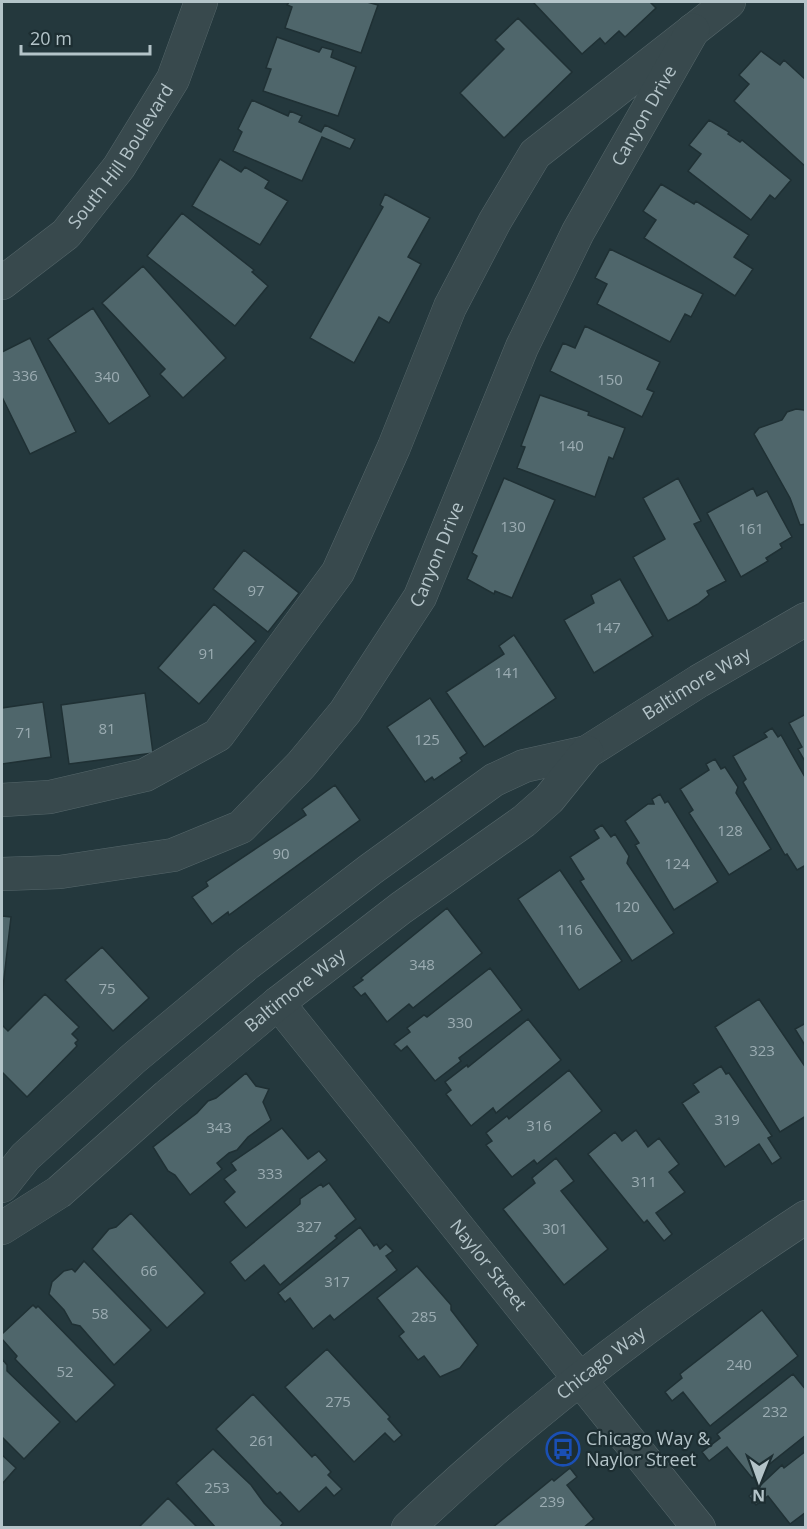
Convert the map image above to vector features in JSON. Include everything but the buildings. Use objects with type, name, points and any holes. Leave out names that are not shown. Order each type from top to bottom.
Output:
[{"type":"street","name":"South Hill Boulevard","points":[[2,283],[66,234],[119,167],[173,79],[201,2]]},
{"type":"street","name":"Canyon Drive","points":[[2,800],[50,796],[145,775],[218,735],[338,572],[394,447],[450,307],[495,221],[535,154],[729,2]]},
{"type":"street","name":"Canyon Drive","points":[[2,874],[60,872],[172,855],[241,827],[301,765],[345,712],[420,597],[522,347],[573,242],[693,30]]},
{"type":"street","name":"Baltimore Way","points":[[2,1228],[59,1191],[278,1003],[401,908],[524,820],[556,791],[587,752],[699,681],[806,619]]},
{"type":"street","name":"Baltimore Way","points":[[2,1186],[26,1157],[134,1058],[247,964],[371,868],[494,780],[524,766],[587,752]]},
{"type":"street","name":"Naylor Street","points":[[278,1003],[699,1527]]},
{"type":"street","name":"Chicago Way","points":[[408,1527],[580,1379],[670,1311],[806,1217]]},
{"type":"place","name":"Chicago Way & Naylor Street","points":[[563,1449]]}]
